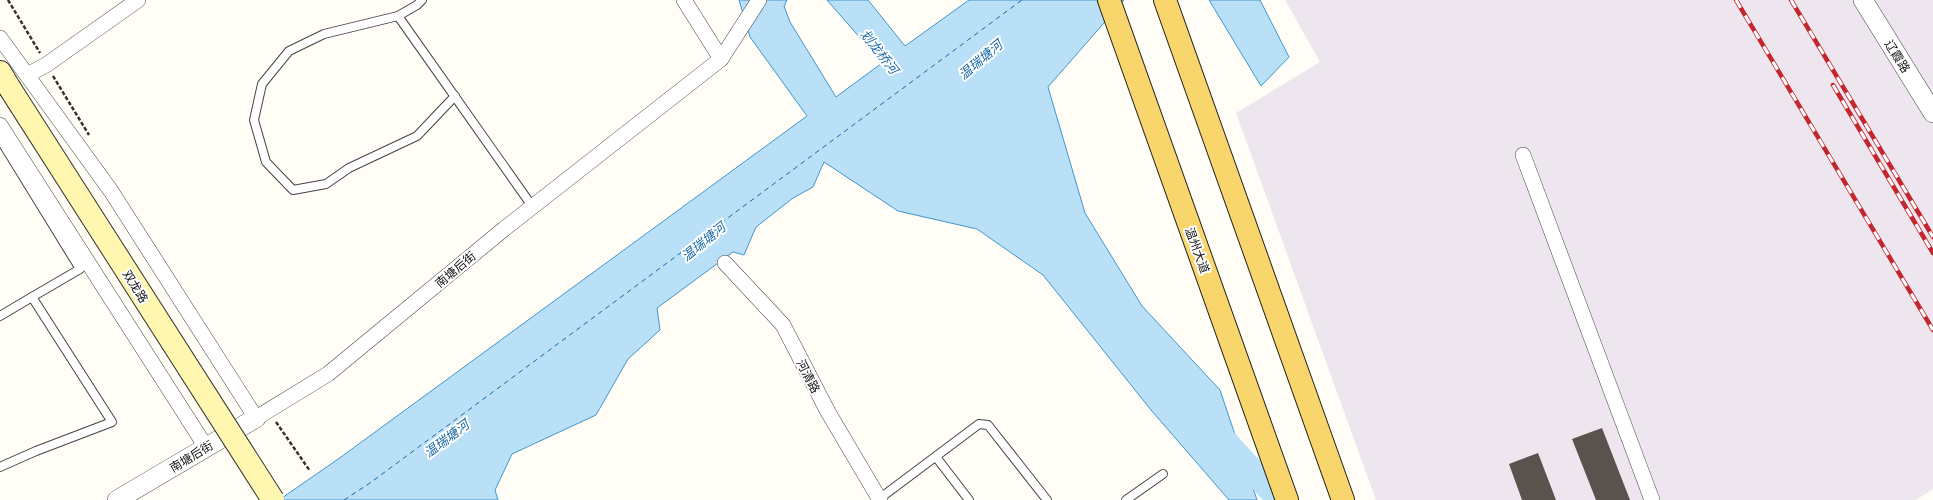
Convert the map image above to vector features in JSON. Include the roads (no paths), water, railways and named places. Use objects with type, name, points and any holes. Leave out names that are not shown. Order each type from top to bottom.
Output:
[{"type":"main road","name":"温州大道","points":[[1109,0],[1126,52],[1287,500]]},
{"type":"main road","points":[[1166,0],[1343,500]]},
{"type":"main road","name":"双龙路","points":[[5,80],[273,500]]},
{"type":"street","points":[[27,75],[46,65],[138,0]]},
{"type":"street","points":[[684,0],[721,59]]},
{"type":"street","name":"南塘后街","points":[[117,500],[328,374],[532,206],[721,59],[759,0]]},
{"type":"street","name":"辽霞路","points":[[1864,0],[1933,113]]},
{"type":"street","points":[[0,38],[111,191],[256,418]]},
{"type":"street","points":[[0,125],[206,448]]},
{"type":"street","points":[[1523,155],[1652,500]]},
{"type":"street","name":"河清路","points":[[726,263],[783,325],[828,412],[880,500]]},
{"type":"lane","points":[[422,0],[417,5],[398,16],[324,34],[289,51],[262,84],[254,120],[266,162],[293,190],[326,184],[349,168],[417,136],[455,96]]},
{"type":"lane","points":[[398,16],[532,206]]},
{"type":"lane","points":[[0,139],[80,269],[0,316]]},
{"type":"lane","points":[[0,467],[36,451],[112,422],[32,297]]},
{"type":"lane","points":[[880,500],[979,424],[988,425],[1047,500]]},
{"type":"lane","points":[[936,457],[969,500]]},
{"type":"lane","points":[[1126,500],[1163,474]]},
{"type":"water","points":[[739,0],[787,0],[784,6],[790,22],[836,97],[882,63],[827,0],[868,0],[905,46],[969,0],[1124,0],[1048,87],[1085,213],[1142,306],[1220,390],[1257,500],[1229,500],[1151,410],[1043,275],[977,229],[898,211],[824,162],[813,187],[793,198],[756,227],[744,255],[733,252],[657,308],[660,330],[628,359],[596,415],[512,454],[495,490],[498,500],[279,500],[341,457],[807,116],[750,37]]},
{"type":"water","points":[[1209,0],[1260,0],[1289,57],[1261,86]]},
{"type":"waterway","points":[[1223,438],[1279,500]]},
{"type":"railway","points":[[1736,0],[1933,330]]},
{"type":"railway","points":[[1791,0],[1933,237]]},
{"type":"railway","points":[[1833,85],[1933,253]]},
{"type":"water label","name":"划龙桥河","points":[[880,51]]},
{"type":"water label","name":"温瑞塘河","points":[[980,59]]},
{"type":"water label","name":"温瑞塘河","points":[[703,241]]},
{"type":"water label","name":"温瑞塘河","points":[[446,438]]}]
